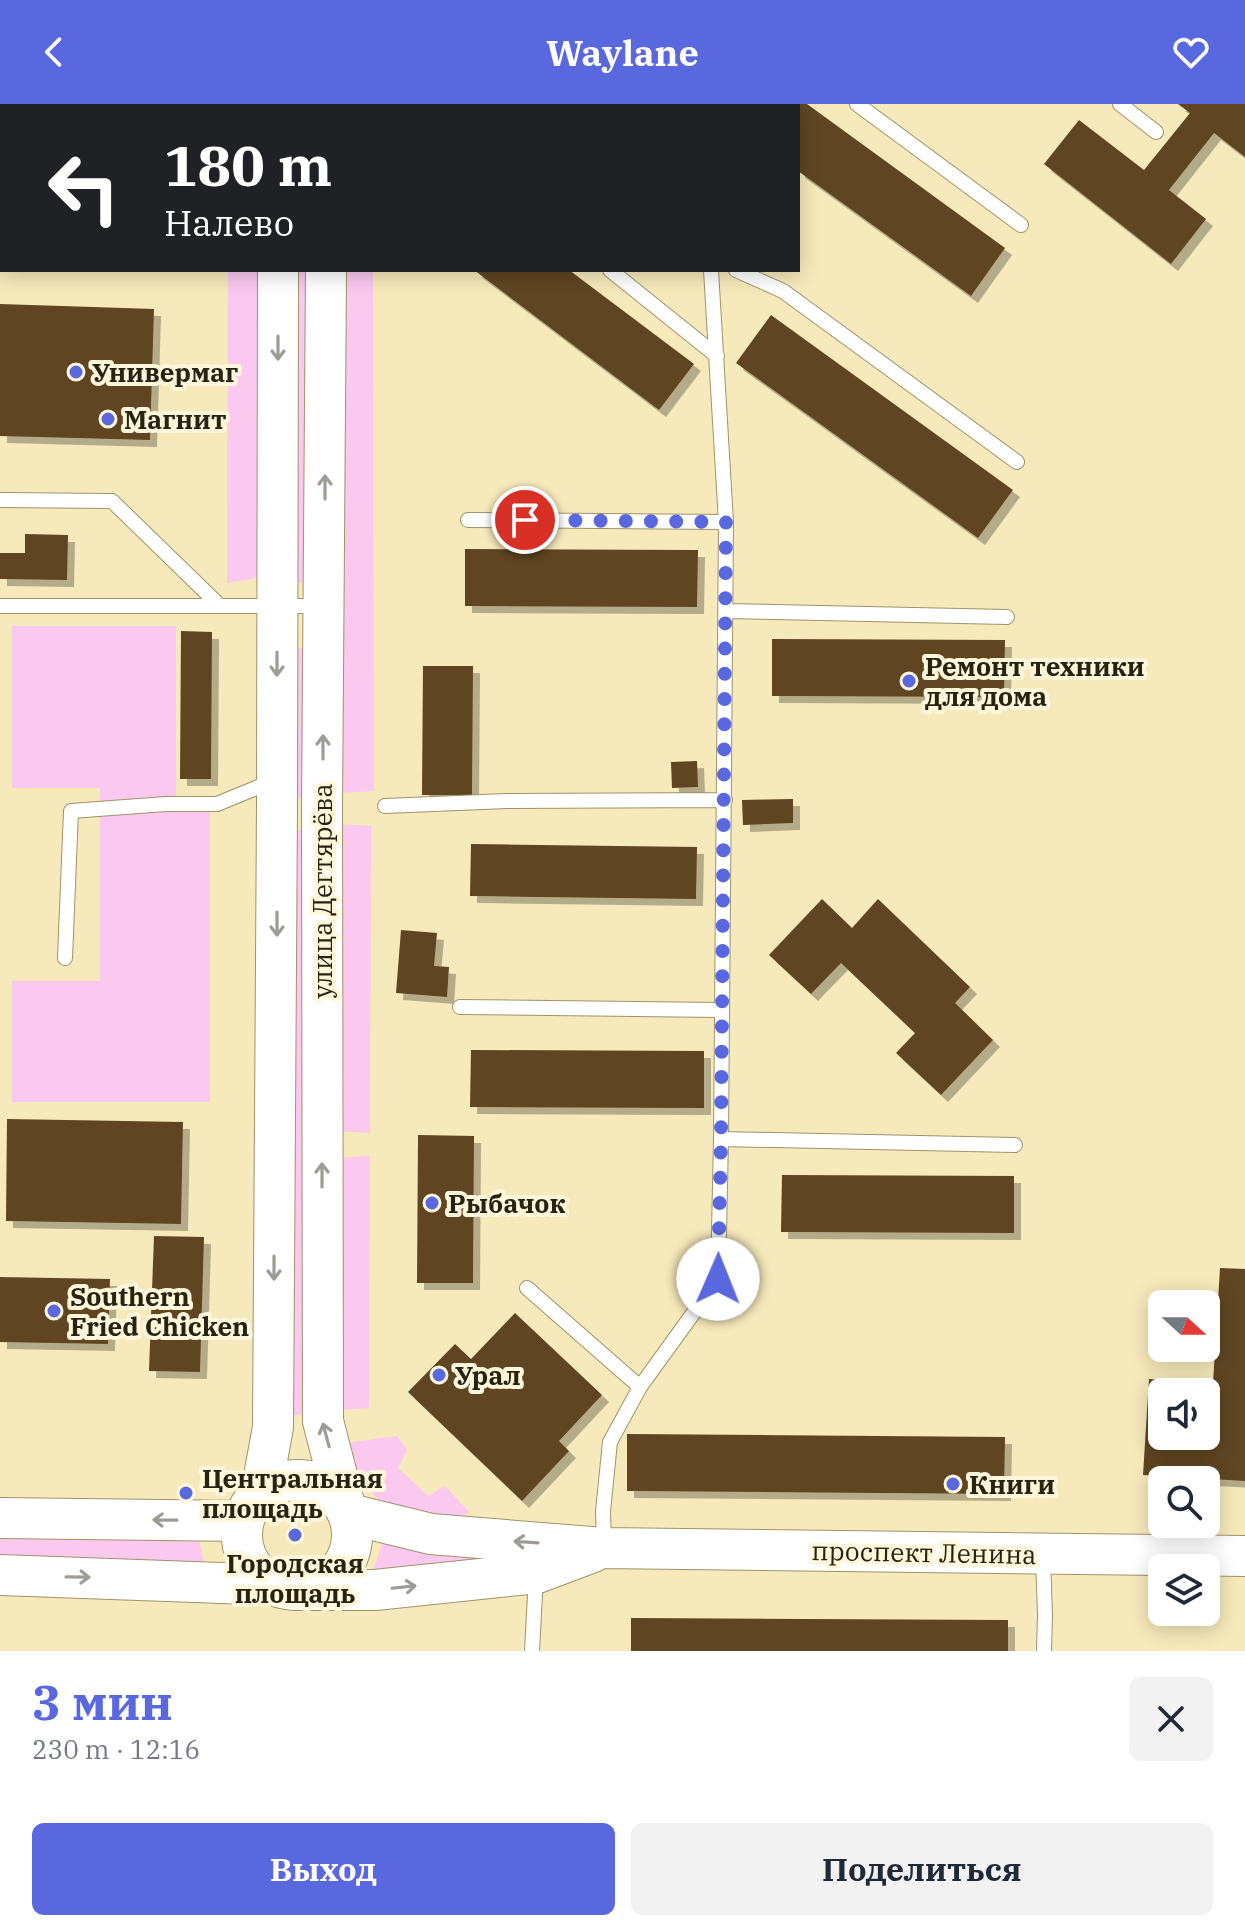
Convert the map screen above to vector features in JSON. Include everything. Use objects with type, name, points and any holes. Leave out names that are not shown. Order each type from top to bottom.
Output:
[{"type":"main road","name":"улица Дегтярёва","points":[[252,1507],[273,1427],[278,272]]},
{"type":"main road","name":"улица Дегтярёва","points":[[326,272],[322,808],[323,1421],[348,1512]]},
{"type":"main road","points":[[303,1480],[321,1485],[342,1502],[348,1512],[352,1532],[347,1557],[333,1577],[322,1584],[287,1588],[261,1576],[249,1563],[243,1547],[252,1507],[276,1483],[303,1480]]},
{"type":"main road","points":[[0,1518],[252,1507]]},
{"type":"main road","name":"проспект Ленина","points":[[348,1512],[431,1534],[604,1548],[1245,1556]]},
{"type":"main road","name":"проспект Ленина","points":[[0,1575],[375,1590],[537,1573],[604,1548]]},
{"type":"lane","points":[[857,104],[1021,225]]},
{"type":"lane","points":[[1120,104],[1156,132]]},
{"type":"lane","points":[[612,272],[717,356]]},
{"type":"lane","points":[[604,1548],[603,1511],[610,1442],[640,1387],[718,1279],[727,611],[726,522],[711,272]]},
{"type":"lane","points":[[740,272],[783,291],[1017,462]]},
{"type":"lane","points":[[0,500],[112,501],[219,605]]},
{"type":"lane","points":[[468,520],[726,522]]},
{"type":"lane","points":[[0,606],[324,606]]},
{"type":"lane","points":[[727,611],[1007,617]]},
{"type":"lane","points":[[65,958],[71,811],[166,804],[217,804],[277,780]]},
{"type":"lane","points":[[385,806],[507,801],[725,800]]},
{"type":"lane","points":[[460,1007],[721,1010]]},
{"type":"lane","points":[[721,1139],[1015,1145]]},
{"type":"lane","points":[[527,1288],[640,1387]]},
{"type":"lane","points":[[1043,1553],[1044,1651]]},
{"type":"lane","points":[[532,1651],[537,1573]]},
{"type":"shaded area","points":[[228,272],[261,272],[261,577],[227,583]]},
{"type":"shaded area","points":[[295,272],[311,272],[309,583],[294,583]]},
{"type":"shaded area","points":[[340,272],[373,272],[374,791],[336,793]]},
{"type":"shaded area","points":[[12,626],[176,626],[176,812],[210,812],[210,1102],[12,1102],[12,981],[100,981],[100,788],[12,788]]},
{"type":"shaded area","points":[[294,648],[309,648],[308,798],[294,798]]},
{"type":"shaded area","points":[[338,824],[371,826],[370,1133],[335,1131]]},
{"type":"shaded area","points":[[293,830],[308,830],[307,1415],[292,1415]]},
{"type":"shaded area","points":[[370,1156],[369,1408],[337,1410],[335,1158]]},
{"type":"shaded area","points":[[397,1436],[407,1450],[398,1468],[428,1496],[445,1486],[469,1512],[451,1525],[386,1507],[357,1478],[339,1444]]},
{"type":"shaded area","points":[[0,1535],[199,1541],[204,1563],[0,1559]]},
{"type":"shaded area","points":[[383,1542],[550,1558],[370,1579]]},
{"type":"building","points":[[800,104],[807,104],[1005,248],[971,296],[800,172]]},
{"type":"building","points":[[1178,104],[1245,104],[1245,157],[1214,133],[1169,190],[1206,219],[1171,264],[1044,164],[1079,120],[1144,170],[1190,113]]},
{"type":"building","points":[[477,272],[572,272],[694,364],[659,410]]},
{"type":"building","name":"Универмаг","points":[[0,304],[154,309],[150,440],[0,436]]},
{"type":"building","points":[[771,315],[1013,490],[978,538],[736,363]]},
{"type":"building","points":[[25,534],[68,535],[67,580],[0,579],[0,553],[25,553]]},
{"type":"building","points":[[465,549],[698,550],[697,607],[465,606]]},
{"type":"building","points":[[181,631],[212,632],[211,779],[180,779]]},
{"type":"building","points":[[772,639],[1005,640],[1004,697],[772,696]]},
{"type":"building","points":[[423,666],[473,666],[472,795],[422,795]]},
{"type":"building","points":[[697,761],[698,787],[672,788],[671,762]]},
{"type":"building","points":[[793,799],[793,823],[743,825],[742,800]]},
{"type":"building","points":[[471,844],[697,847],[696,899],[470,896]]},
{"type":"building","points":[[822,899],[852,928],[878,899],[970,987],[955,1003],[993,1040],[941,1095],[896,1053],[915,1033],[841,963],[811,994],[769,955]]},
{"type":"building","points":[[401,930],[437,933],[434,966],[449,967],[447,997],[396,993]]},
{"type":"building","points":[[471,1050],[704,1051],[704,1108],[470,1107]]},
{"type":"building","points":[[7,1119],[183,1122],[181,1224],[6,1221]]},
{"type":"building","points":[[418,1135],[474,1136],[473,1283],[417,1283]]},
{"type":"building","points":[[782,1175],[1014,1176],[1014,1233],[781,1232]]},
{"type":"building","points":[[154,1236],[204,1237],[200,1372],[149,1371]]},
{"type":"building","points":[[1220,1268],[1245,1269],[1245,1481],[1220,1480],[1220,1466],[1148,1466],[1148,1475],[1143,1475],[1148,1395],[1148,1450],[1220,1450],[1220,1378],[1213,1378],[1214,1362],[1220,1362]]},
{"type":"building","name":"Southern Fried Chicken","points":[[0,1277],[110,1279],[108,1344],[0,1342]]},
{"type":"building","points":[[515,1313],[602,1395],[559,1441],[569,1451],[522,1501],[408,1392],[455,1344],[471,1359]]},
{"type":"building","points":[[627,1434],[1005,1437],[1004,1494],[627,1491]]},
{"type":"building","points":[[631,1618],[1008,1620],[1008,1651],[631,1651]]},
{"type":"place","name":"Универмаг","points":[[76,372]]},
{"type":"place","name":"Магнит","points":[[108,419]]},
{"type":"place","name":"Ремонт техники для дома","points":[[909,681]]},
{"type":"place","name":"Рыбачок","points":[[432,1203]]},
{"type":"place","name":"Southern Fried Chicken","points":[[54,1311]]},
{"type":"place","name":"Урал","points":[[439,1375]]},
{"type":"place","name":"Книги","points":[[953,1484]]},
{"type":"place","name":"Центральная площадь","points":[[186,1493]]},
{"type":"place","name":"Городская площадь","points":[[295,1535]]},
{"type":"route","points":[[525,520],[726,522],[718,1279]]}]
